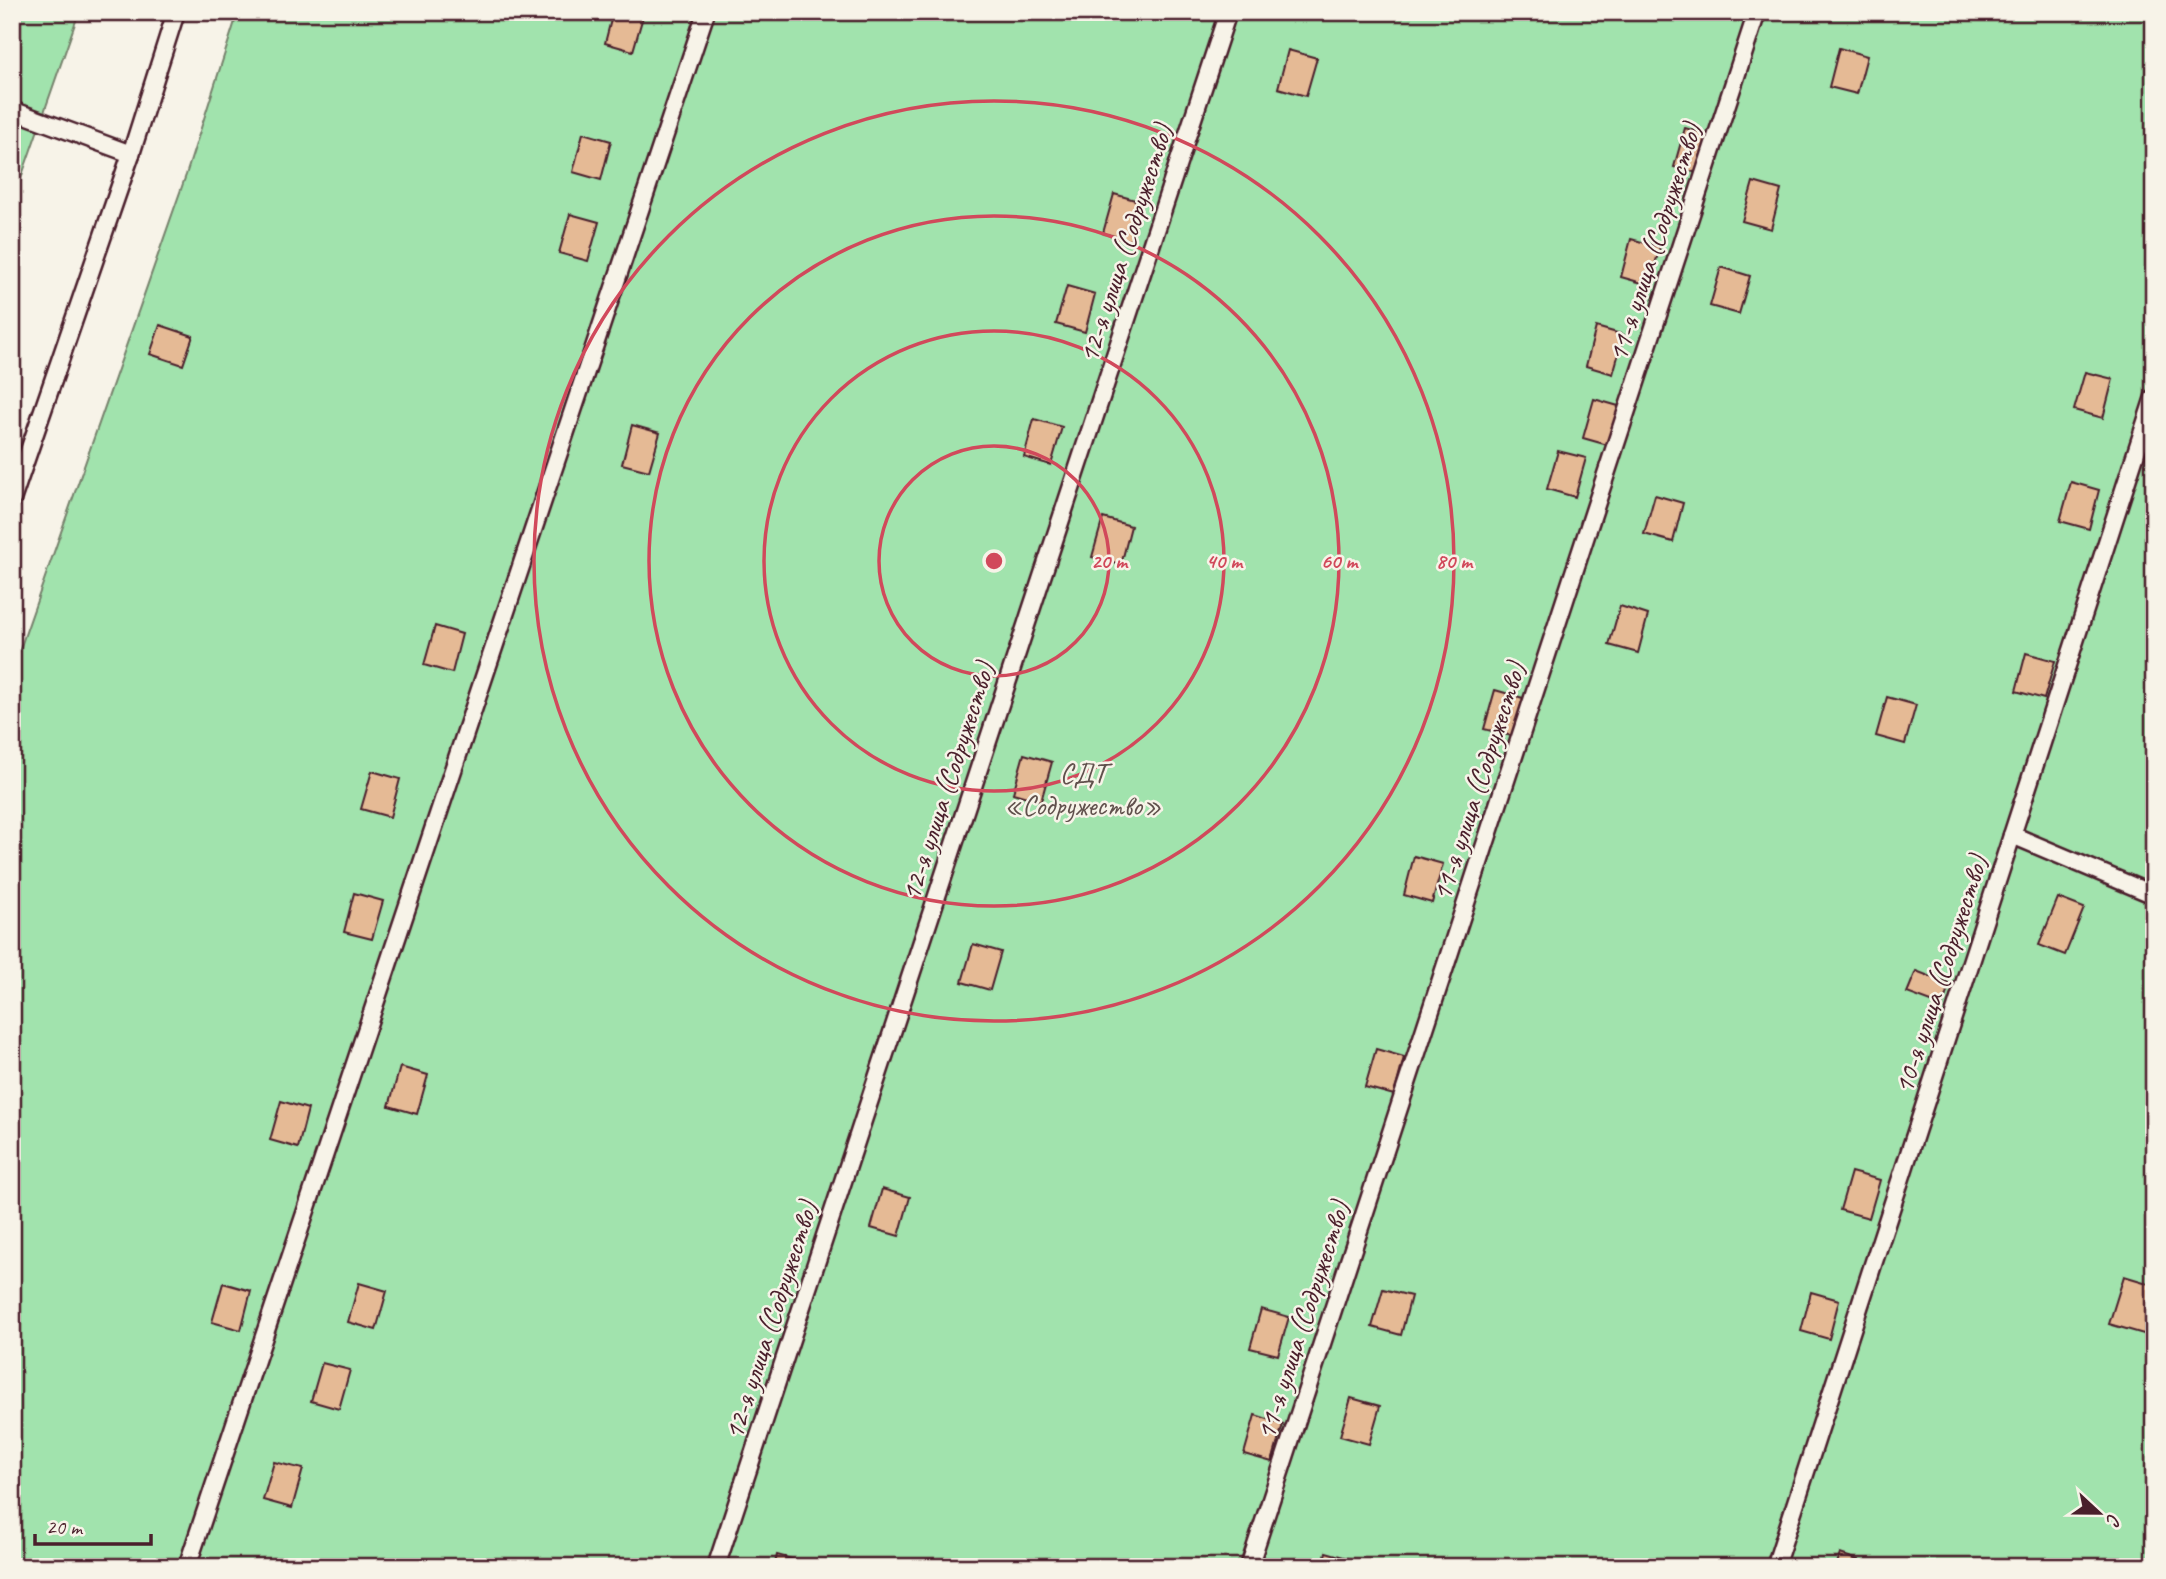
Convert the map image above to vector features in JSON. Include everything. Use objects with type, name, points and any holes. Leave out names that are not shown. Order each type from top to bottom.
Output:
[{"type":"lane","points":[[12,500],[131,154],[176,12]]},
{"type":"lane","points":[[187,1567],[706,12]]},
{"type":"lane","name":"12-я улица (Содружество)","points":[[716,1567],[1228,12]]},
{"type":"lane","name":"11-я улица (Содружество)","points":[[1249,1567],[1757,12]]},
{"type":"lane","points":[[12,110],[131,154]]},
{"type":"lane","name":"10-я улица (Содружество)","points":[[1775,1567],[2154,397]]},
{"type":"lane","points":[[2012,835],[2154,895]]},
{"type":"green space","points":[[12,12],[79,12],[12,204]]},
{"type":"green space","name":"СДТ «Содружество»","points":[[238,12],[2154,12],[2154,1567],[12,1567],[12,672],[186,175]]},
{"type":"building","points":[[613,12],[644,13],[633,51],[605,43]]},
{"type":"building","points":[[1839,48],[1867,56],[1857,94],[1829,87]]},
{"type":"building","points":[[1288,50],[1317,58],[1306,96],[1278,88]]},
{"type":"building","points":[[1685,128],[1713,136],[1702,174],[1674,167]]},
{"type":"building","points":[[583,133],[611,141],[601,180],[573,172]]},
{"type":"building","points":[[1753,182],[1781,190],[1771,229],[1742,221]]},
{"type":"building","points":[[1114,194],[1142,202],[1131,241],[1103,233]]},
{"type":"building","points":[[570,214],[599,222],[588,261],[559,253]]},
{"type":"building","points":[[1631,239],[1660,247],[1649,285],[1621,277]]},
{"type":"building","points":[[1721,267],[1750,276],[1739,314],[1710,306]]},
{"type":"building","points":[[1067,286],[1095,294],[1085,332],[1056,324]]},
{"type":"building","points":[[160,325],[193,336],[183,365],[150,354]]},
{"type":"building","points":[[1596,327],[1624,335],[1613,374],[1586,366]]},
{"type":"building","points":[[2085,372],[2113,379],[2103,418],[2074,410]]},
{"type":"building","points":[[1594,399],[1622,407],[1611,446],[1583,438]]},
{"type":"building","points":[[1034,419],[1062,427],[1051,465],[1024,457]]},
{"type":"building","points":[[632,425],[660,433],[649,471],[622,464]]},
{"type":"building","points":[[1558,451],[1586,458],[1575,497],[1547,489]]},
{"type":"building","points":[[2071,482],[2099,490],[2089,529],[2060,521]]},
{"type":"building","points":[[1655,495],[1683,503],[1673,542],[1644,534]]},
{"type":"building","points":[[1103,518],[1131,526],[1121,565],[1092,557]]},
{"type":"building","points":[[1620,606],[1648,615],[1638,653],[1609,645]]},
{"type":"building","points":[[435,626],[462,634],[452,673],[424,665]]},
{"type":"building","points":[[2026,653],[2055,661],[2044,699],[2016,691]]},
{"type":"building","points":[[1495,690],[1523,698],[1512,736],[1484,729]]},
{"type":"building","points":[[1887,697],[1916,705],[1905,744],[1876,736]]},
{"type":"building","points":[[1024,754],[1052,762],[1041,801],[1013,793]]},
{"type":"building","points":[[372,771],[400,779],[390,817],[361,809]]},
{"type":"building","points":[[1414,856],[1443,864],[1432,903],[1404,895]]},
{"type":"building","points":[[354,893],[383,901],[372,939],[344,932]]},
{"type":"building","points":[[2058,898],[2084,908],[2065,955],[2039,945]]},
{"type":"building","points":[[973,944],[1001,952],[990,990],[962,982]]},
{"type":"building","points":[[1916,971],[1950,984],[1942,1006],[1907,993]]},
{"type":"building","points":[[1376,1049],[1404,1057],[1394,1095],[1365,1087]]},
{"type":"building","points":[[400,1067],[428,1075],[417,1114],[389,1106]]},
{"type":"building","points":[[281,1101],[308,1109],[298,1148],[270,1140]]},
{"type":"building","points":[[1851,1172],[1880,1180],[1869,1218],[1840,1210]]},
{"type":"building","points":[[882,1189],[910,1197],[899,1236],[871,1228]]},
{"type":"building","points":[[2124,1276],[2154,1285],[2154,1337],[2109,1324]]},
{"type":"building","points":[[223,1283],[251,1291],[241,1330],[212,1322]]},
{"type":"building","points":[[359,1283],[387,1291],[376,1330],[348,1322]]},
{"type":"building","points":[[1383,1289],[1411,1296],[1401,1335],[1372,1327]]},
{"type":"building","points":[[1811,1292],[1839,1300],[1829,1339],[1801,1331]]},
{"type":"building","points":[[1261,1309],[1289,1317],[1278,1355],[1250,1348]]},
{"type":"building","points":[[322,1363],[350,1370],[339,1409],[311,1401]]},
{"type":"building","points":[[1351,1398],[1380,1406],[1369,1444],[1340,1436]]},
{"type":"building","points":[[1255,1415],[1283,1424],[1272,1462],[1244,1454]]},
{"type":"building","points":[[274,1462],[303,1469],[292,1508],[263,1500]]},
{"type":"building","points":[[1326,1552],[1354,1560],[1352,1567],[1322,1567]]},
{"type":"building","points":[[1840,1554],[1858,1560],[1856,1567],[1836,1567]]},
{"type":"building","points":[[777,1555],[806,1563],[805,1567],[774,1567]]}]
